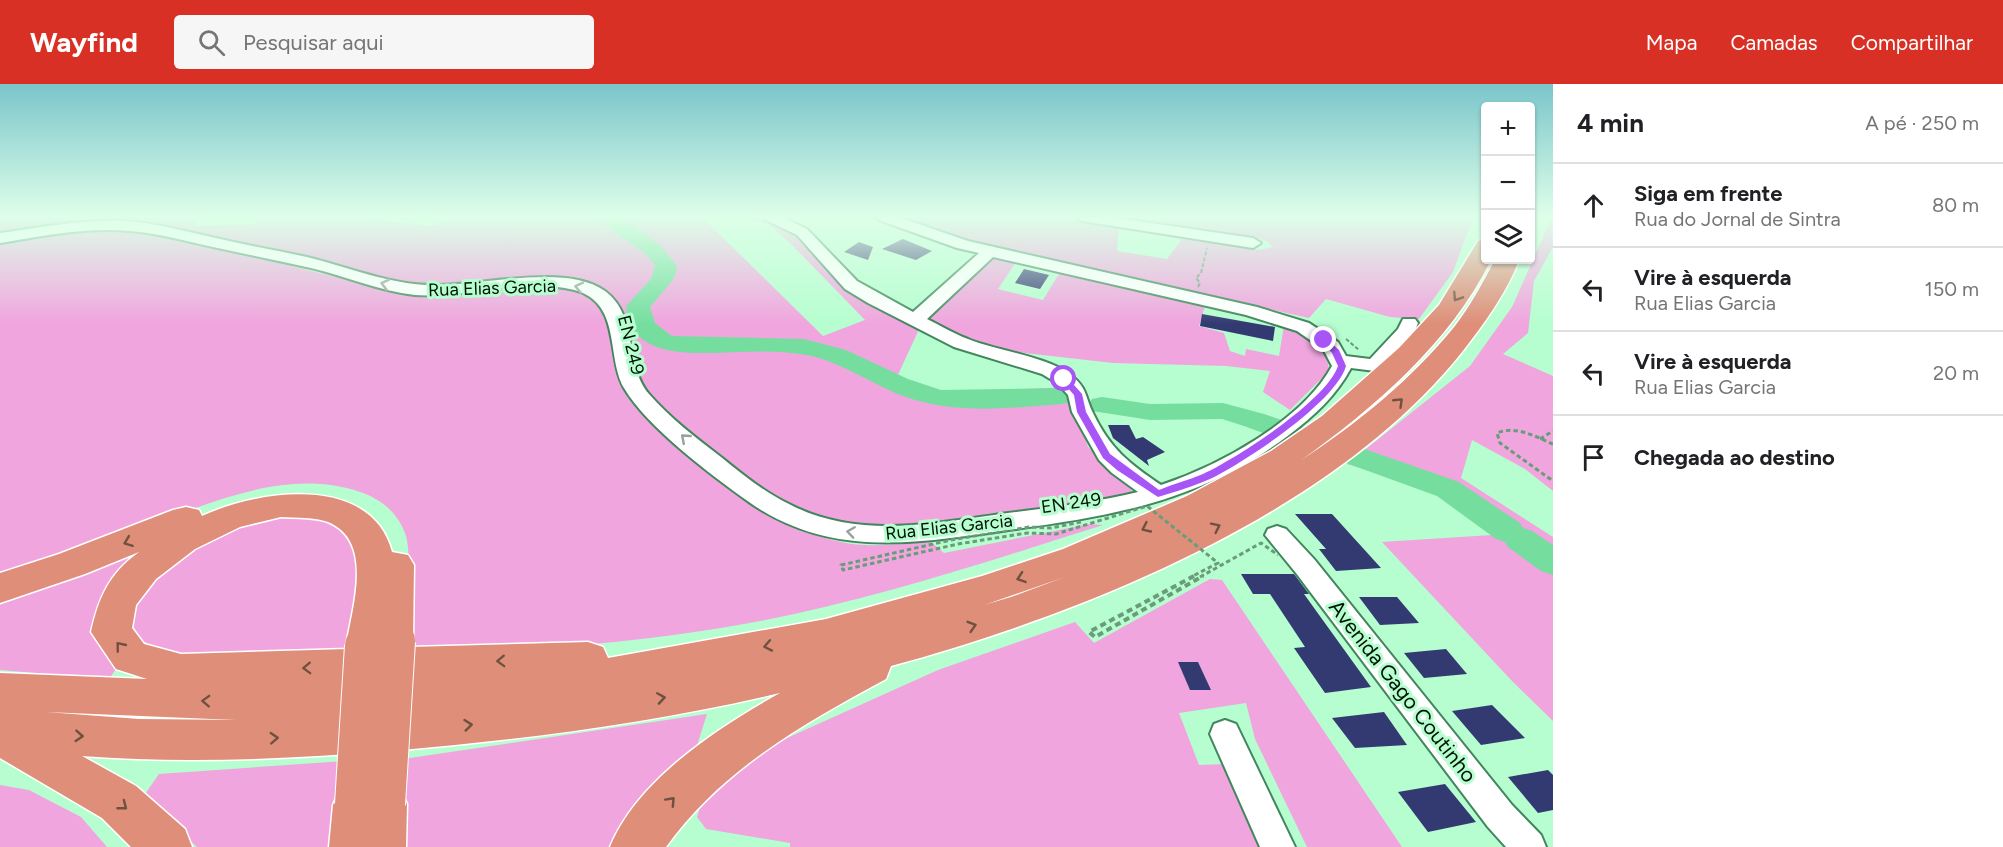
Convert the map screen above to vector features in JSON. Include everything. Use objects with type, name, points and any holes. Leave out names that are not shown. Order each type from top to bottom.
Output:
[{"type":"highway","points":[[1346,430],[1448,310],[1471,275],[1481,254]]},
{"type":"highway","points":[[0,692],[250,702],[495,688],[601,677],[707,659],[825,635],[888,619],[1066,562],[1200,504],[1285,458],[1394,408],[1437,365],[1474,318],[1497,282],[1505,264]]},
{"type":"highway","points":[[0,728],[105,738],[224,741],[433,729],[604,707],[712,689],[916,643],[1002,618],[1163,552],[1226,522],[1285,458]]},
{"type":"highway","points":[[0,588],[72,564],[232,502],[285,492],[322,493],[340,496],[370,507],[381,518],[388,530],[396,572],[380,644],[369,826]]},
{"type":"highway","points":[[380,644],[373,550],[365,533],[356,522],[334,511],[304,504],[268,506],[237,514],[170,546],[136,573],[117,597],[111,614],[110,628],[115,642],[122,651],[151,667],[181,672],[546,660],[707,659]]},
{"type":"highway","points":[[635,847],[666,807],[696,775],[730,746],[766,723],[916,643]]},
{"type":"highway","points":[[0,734],[119,802],[167,847]]},
{"type":"street","name":"Rua Elias Garcia","points":[[255,253],[419,290],[442,291],[544,284],[570,285],[601,295],[612,306],[631,384],[657,414],[735,479],[769,504],[794,517],[846,531],[875,535],[911,535],[1075,512],[1158,494],[1207,476],[1285,458],[1295,419],[1323,396],[1340,372],[1342,366],[1340,361]]},
{"type":"street","points":[[821,253],[851,285],[874,299],[961,343],[1049,370],[1064,379],[1080,403],[1107,456],[1120,468],[1158,494]]},
{"type":"street","points":[[915,318],[983,259],[987,253]]},
{"type":"street","points":[[995,253],[1251,311],[1303,327],[1331,346],[1340,361],[1374,364],[1407,331],[1409,323]]},
{"type":"street","name":"Avenida Gago Coutinho","points":[[1277,545],[1305,566],[1500,816],[1529,847]]},
{"type":"street","points":[[1225,734],[1278,847]]},
{"type":"path","points":[[1196,294],[1200,284],[1196,278],[1201,273],[1206,253]]},
{"type":"path","points":[[1342,337],[1358,347],[1362,356],[1360,364]]},
{"type":"path","points":[[1553,444],[1514,430],[1500,430],[1497,433],[1500,444],[1553,481]]},
{"type":"path","points":[[1540,439],[1553,431]]},
{"type":"path","points":[[1080,522],[1051,528],[1029,527],[951,540],[841,565],[843,570],[958,544],[1027,533],[1056,534],[1148,506],[1218,562],[1089,632],[1095,637],[1262,543],[1277,545]]},
{"type":"path","name":"EN 249","points":[[951,535],[1032,523]]},
{"type":"shaded area","points":[[0,253],[235,253],[414,296],[439,297],[545,288],[570,289],[588,295],[600,306],[609,328],[624,391],[643,415],[750,504],[785,523],[826,538],[861,545],[930,541],[944,553],[1089,524],[1103,525],[914,584],[770,619],[642,639],[404,660],[409,558],[408,544],[402,525],[393,513],[375,498],[331,485],[273,486],[244,492],[0,580]]},
{"type":"shaded area","points":[[274,253],[738,253],[823,336],[865,320],[799,253],[812,253],[854,292],[921,325],[896,379],[927,391],[945,393],[1069,387],[1088,447],[1128,484],[1133,493],[967,523],[895,532],[831,523],[762,494],[662,411],[645,394],[595,286],[417,284]]},
{"type":"shaded area","points":[[1016,253],[1127,253],[1167,259],[1172,253],[1460,253],[1453,272],[1419,319],[1390,317],[1326,299],[1309,318]]},
{"type":"shaded area","points":[[1536,253],[1550,253],[1534,281],[1528,333],[1503,354],[1553,376],[1553,491],[1525,469],[1472,440],[1461,478],[1553,537],[1553,721],[1512,681],[1382,542],[1492,535],[1453,500],[1433,488],[1347,464],[1470,366],[1512,307],[1531,264],[1535,264]]},
{"type":"shaded area","points":[[991,255],[1016,262],[998,289],[1043,300],[1060,272],[1205,306],[1199,326],[1224,333],[1230,351],[1245,356],[1246,349],[1279,356],[1284,325],[1301,331],[1315,341],[1325,354],[1329,371],[1290,410],[1263,392],[1270,371],[1226,366],[1113,363],[1015,352],[966,341],[924,319]]},
{"type":"shaded area","points":[[280,514],[315,518],[332,524],[359,546],[353,651],[211,657],[167,652],[140,640],[130,619],[147,578],[233,524]]},
{"type":"shaded area","points":[[206,518],[96,625],[100,646],[116,669],[109,679],[0,670],[0,596]]},
{"type":"shaded area","points":[[1210,579],[1222,580],[1402,847],[1307,847],[1255,739],[1246,703],[1179,713],[1199,765],[1225,764],[1261,847],[790,847],[790,843],[706,829],[697,817],[705,791],[747,756],[938,670],[1075,622],[1094,643]]},
{"type":"shaded area","points":[[707,714],[694,755],[616,847],[400,847],[403,759]]},
{"type":"shaded area","points":[[344,761],[339,847],[197,847],[143,797],[159,774]]},
{"type":"shaded area","points":[[0,785],[29,790],[81,817],[107,847],[0,847]]},
{"type":"building","points":[[846,253],[871,253],[868,260]]},
{"type":"building","points":[[893,253],[929,253],[916,260]]},
{"type":"building","points":[[1024,269],[1049,275],[1040,289],[1015,283]]},
{"type":"building","points":[[1202,314],[1275,327],[1273,341],[1200,326]]},
{"type":"building","points":[[1108,425],[1129,425],[1136,439],[1143,437],[1165,452],[1147,460],[1149,466],[1113,438]]},
{"type":"building","points":[[1295,514],[1332,514],[1381,568],[1336,571],[1319,549],[1326,549]]},
{"type":"building","points":[[1241,574],[1294,574],[1309,594],[1304,594],[1371,687],[1325,693],[1294,648],[1305,647],[1270,594],[1253,594]]},
{"type":"building","points":[[1359,597],[1397,597],[1419,623],[1380,625]]},
{"type":"building","points":[[1446,649],[1467,674],[1424,678],[1404,653]]},
{"type":"building","points":[[1178,662],[1198,662],[1211,690],[1190,690]]},
{"type":"building","points":[[1492,705],[1525,738],[1481,745],[1452,711]]},
{"type":"building","points":[[1384,712],[1407,745],[1355,748],[1332,718]]},
{"type":"building","points":[[1548,770],[1553,775],[1553,810],[1538,813],[1508,777]]},
{"type":"building","points":[[1445,784],[1476,822],[1428,832],[1398,792]]},
{"type":"waterway","points":[[655,253],[666,266],[665,273],[638,306],[638,312],[645,328],[653,336],[663,341],[690,345],[782,345],[821,350],[852,362],[898,385],[936,397],[987,399],[1062,396]]},
{"type":"waterway","points":[[1102,405],[1150,412],[1223,411],[1254,420],[1448,489],[1508,531]]},
{"type":"waterway","points":[[1520,539],[1553,562]]},
{"type":"route","points":[[1064,379],[1078,394],[1082,412],[1107,456],[1120,468],[1158,494],[1177,489],[1207,476],[1261,444],[1323,396],[1342,366],[1336,352],[1324,340]]}]
